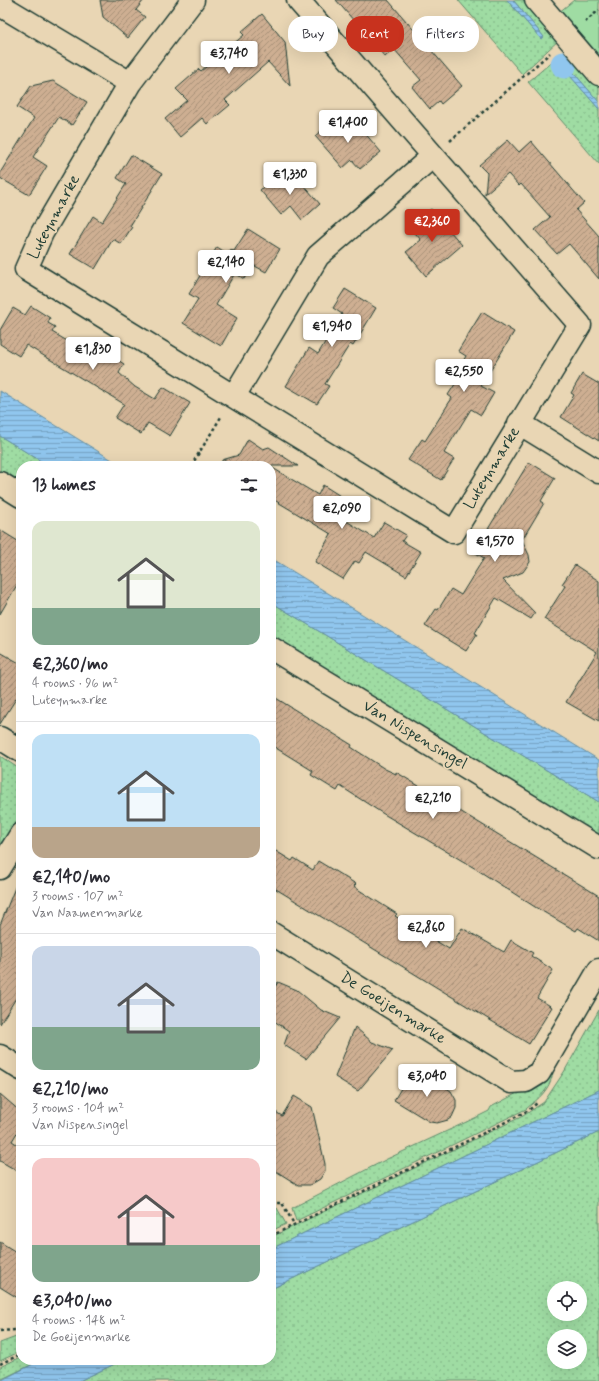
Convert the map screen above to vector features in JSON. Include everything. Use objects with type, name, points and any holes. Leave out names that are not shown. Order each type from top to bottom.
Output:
[{"type":"street","name":"Luteynmarke","points":[[193,0],[130,83],[42,233],[26,269],[454,532],[580,325],[298,0]]},
{"type":"street","points":[[536,0],[599,74]]},
{"type":"street","points":[[0,5],[130,83]]},
{"type":"street","points":[[234,396],[318,256],[433,156]]},
{"type":"street","points":[[519,424],[599,472]]},
{"type":"street","points":[[0,483],[16,493]]},
{"type":"street","name":"Van Nispensingel","points":[[276,651],[599,848]]},
{"type":"street","points":[[0,868],[16,842]]},
{"type":"street","name":"De Goeijenmarke","points":[[276,936],[512,1082],[526,1081],[539,1072],[599,970]]},
{"type":"street","points":[[0,1056],[16,1066]]},
{"type":"path","points":[[433,156],[568,38]]},
{"type":"path","points":[[194,461],[234,396]]},
{"type":"path","points":[[276,1233],[529,1110],[540,1100]]},
{"type":"path","points":[[276,1203],[282,1203],[294,1224]]},
{"type":"path","points":[[0,1331],[16,1330]]},
{"type":"path","points":[[0,1364],[16,1356]]},
{"type":"green space","points":[[458,0],[507,0],[541,39],[543,36],[513,0],[526,0],[560,39],[522,74],[479,24],[479,16],[472,16]]},
{"type":"green space","points":[[574,0],[599,0],[599,62],[558,13]]},
{"type":"green space","points":[[568,48],[599,85],[599,102],[567,65],[563,67],[599,109],[599,164],[528,82]]},
{"type":"green space","points":[[0,436],[41,461],[16,461],[16,483],[0,473]]},
{"type":"green space","points":[[276,605],[599,802],[599,839],[276,641]]},
{"type":"green space","points":[[0,756],[16,767],[16,824],[0,850]]},
{"type":"green space","points":[[599,1010],[599,1090],[276,1247],[276,1235],[523,1116],[544,1102],[564,1072]]},
{"type":"green space","points":[[548,1073],[553,1073],[549,1085],[539,1098],[526,1109],[296,1221],[292,1208],[387,1159],[489,1111],[491,1107],[540,1081]]},
{"type":"green space","points":[[599,1132],[599,1381],[79,1381],[113,1365],[276,1365],[276,1287]]},
{"type":"green space","points":[[276,1208],[286,1224],[276,1229]]},
{"type":"green space","points":[[16,1337],[16,1353],[0,1361],[0,1343]]},
{"type":"green space","points":[[16,1359],[16,1365],[31,1365],[0,1380],[0,1367]]},
{"type":"water","points":[[507,0],[513,0],[544,37],[541,39]]},
{"type":"water","points":[[566,65],[599,102],[599,109],[563,68]]},
{"type":"water","points":[[0,391],[114,461],[41,461],[0,436]]},
{"type":"water","points":[[276,561],[599,760],[599,802],[276,605]]},
{"type":"water","points":[[599,1090],[599,1132],[276,1287],[276,1247]]},
{"type":"water","points":[[31,1365],[113,1365],[79,1381],[0,1381]]},
{"type":"building","points":[[100,0],[144,0],[136,10],[145,17],[128,38],[103,17]]},
{"type":"building","points":[[336,0],[388,0],[402,16],[350,16]]},
{"type":"building","points":[[262,14],[285,42],[290,86],[268,62],[225,100],[230,105],[207,124],[202,118],[180,137],[165,119],[187,100],[176,89],[199,69],[201,71],[244,35],[241,32]]},
{"type":"building","points":[[404,19],[412,28],[412,52],[433,52],[462,86],[441,104],[439,101],[430,109],[412,87],[421,80],[397,52],[404,52]]},
{"type":"building","points":[[381,52],[391,52],[385,57]]},
{"type":"building","points":[[53,81],[87,102],[72,125],[59,117],[33,157],[47,166],[29,195],[0,178],[0,173],[34,118],[17,107],[31,86]]},
{"type":"building","points":[[336,118],[348,132],[357,124],[381,152],[360,169],[352,160],[343,168],[315,136]]},
{"type":"building","points":[[508,140],[519,152],[531,141],[584,203],[576,210],[599,236],[599,279],[569,244],[557,254],[535,230],[550,217],[521,184],[519,186],[508,174],[485,194],[487,173],[479,165]]},
{"type":"building","points":[[131,155],[162,174],[130,226],[132,227],[121,244],[113,239],[95,269],[70,254],[93,216],[102,222],[126,184],[117,178]]},
{"type":"building","points":[[278,174],[287,184],[296,176],[320,204],[302,220],[291,206],[281,215],[260,190]]},
{"type":"building","points":[[431,209],[462,245],[426,276],[406,252],[421,240],[410,227]]},
{"type":"building","points":[[248,229],[280,249],[266,272],[253,265],[244,279],[235,273],[216,305],[237,318],[221,346],[183,323],[198,299],[189,294],[217,247],[228,254],[230,250],[234,251]]},
{"type":"building","points":[[345,289],[376,308],[353,346],[350,344],[325,384],[329,386],[317,404],[286,386],[309,348],[318,354],[342,314],[333,308]]},
{"type":"building","points":[[31,306],[50,318],[48,323],[55,327],[52,332],[84,351],[89,342],[124,364],[119,373],[135,387],[155,399],[163,387],[190,403],[170,436],[148,423],[141,434],[115,418],[124,404],[26,345],[19,356],[0,344],[0,330],[13,308],[25,315]]},
{"type":"building","points":[[482,312],[514,332],[481,386],[494,393],[481,415],[471,409],[444,453],[454,459],[441,480],[408,460],[422,439],[425,441],[452,398],[448,395],[461,375],[457,372],[466,356],[458,351]]},
{"type":"building","points":[[582,374],[599,384],[599,441],[561,417],[574,395],[571,393]]},
{"type":"building","points":[[248,439],[263,449],[269,447],[298,466],[276,466],[276,461],[222,461],[239,455]]},
{"type":"building","points":[[529,462],[555,478],[541,501],[544,503],[522,540],[529,555],[530,562],[523,572],[503,580],[535,613],[531,619],[496,598],[466,651],[425,626],[436,609],[438,610],[451,589],[461,595],[484,558],[474,552]]},
{"type":"building","points":[[276,470],[318,495],[323,485],[345,499],[335,514],[374,538],[384,522],[406,535],[402,541],[421,552],[406,576],[366,552],[359,563],[355,561],[343,579],[315,562],[331,534],[276,501]]},
{"type":"building","points":[[0,530],[16,540],[16,587],[0,614]]},
{"type":"building","points":[[575,565],[599,581],[599,721],[566,702],[597,652],[544,619],[565,586],[562,584]]},
{"type":"building","points":[[0,652],[16,661],[16,699],[0,724]]},
{"type":"building","points":[[276,698],[352,745],[351,747],[385,769],[396,774],[396,772],[599,896],[599,941],[578,928],[576,931],[535,907],[340,786],[337,791],[311,775],[313,771],[276,748]]},
{"type":"building","points":[[276,851],[292,861],[294,858],[313,870],[318,861],[356,884],[354,886],[359,890],[397,914],[395,916],[449,949],[462,928],[504,952],[511,940],[533,953],[531,956],[553,970],[537,998],[552,1007],[529,1044],[276,889]]},
{"type":"building","points":[[16,885],[16,998],[0,1024],[0,925]]},
{"type":"building","points":[[278,982],[297,990],[321,1010],[340,1018],[306,1059],[284,1045],[289,1031],[276,1022],[276,985]]},
{"type":"building","points":[[355,1027],[372,1042],[393,1050],[358,1091],[335,1077]]},
{"type":"building","points":[[414,1067],[451,1091],[456,1100],[456,1108],[452,1117],[448,1120],[437,1123],[430,1122],[394,1100]]},
{"type":"building","points":[[0,1094],[16,1108],[16,1134],[12,1141],[16,1144],[16,1170],[0,1161]]},
{"type":"building","points":[[294,1096],[312,1107],[325,1164],[325,1171],[320,1179],[310,1185],[298,1185],[276,1171],[276,1112],[282,1116]]},
{"type":"building","points":[[0,1242],[16,1252],[16,1297],[0,1287]]}]
